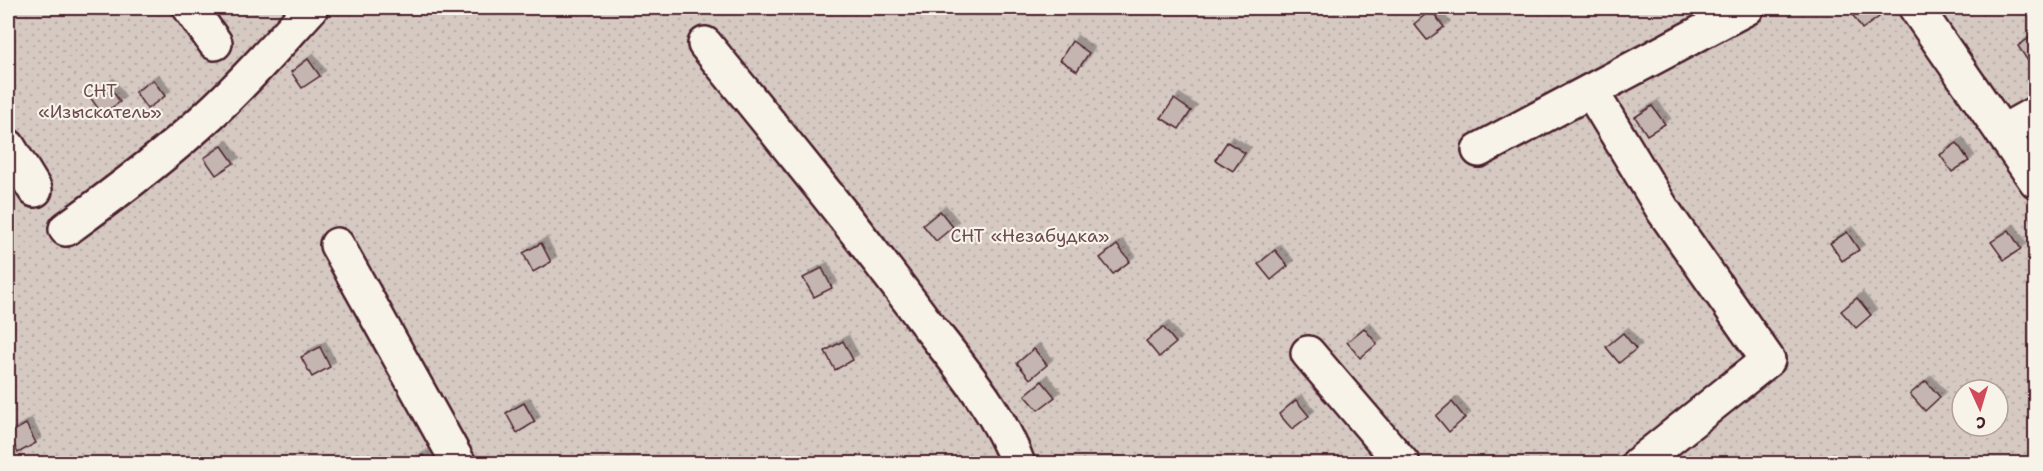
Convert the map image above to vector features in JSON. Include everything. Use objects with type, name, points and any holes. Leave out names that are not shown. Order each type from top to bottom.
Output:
[{"type":"lane","points":[[190,8],[215,43]]},
{"type":"lane","points":[[66,229],[132,181],[210,114],[248,77],[311,8]]},
{"type":"lane","points":[[1479,150],[1747,8]]},
{"type":"lane","points":[[1916,8],[2036,181]]},
{"type":"lane","points":[[705,44],[860,235],[973,384],[1011,444],[1018,464]]},
{"type":"lane","points":[[1591,91],[1663,210],[1767,360],[1638,464]]},
{"type":"lane","points":[[2002,132],[2036,113]]},
{"type":"lane","points":[[8,146],[35,190]]},
{"type":"lane","points":[[337,245],[459,464]]},
{"type":"lane","points":[[1308,353],[1403,464]]},
{"type":"green space","name":"СНТ «Незабудка»","points":[[8,8],[2035,8],[2035,463],[8,463]]},
{"type":"building","points":[[1855,8],[1873,8],[1879,17],[1862,29],[1850,11]]},
{"type":"building","points":[[1431,10],[1444,27],[1427,40],[1414,24]]},
{"type":"building","points":[[2035,34],[2036,60],[2030,64],[2018,46]]},
{"type":"building","points":[[1072,41],[1089,53],[1077,71],[1060,60]]},
{"type":"building","points":[[308,59],[320,76],[302,88],[291,72]]},
{"type":"building","points":[[153,80],[165,96],[147,109],[135,92]]},
{"type":"building","points":[[108,84],[120,102],[102,114],[90,97]]},
{"type":"building","points":[[1174,99],[1191,111],[1179,129],[1161,118]]},
{"type":"building","points":[[1652,106],[1665,124],[1647,135],[1635,117]]},
{"type":"building","points":[[1227,142],[1245,153],[1233,171],[1215,160]]},
{"type":"building","points":[[1957,143],[1969,161],[1952,172],[1940,155]]},
{"type":"building","points":[[222,146],[234,163],[216,175],[204,158]]},
{"type":"building","points":[[940,211],[953,227],[936,241],[923,225]]},
{"type":"building","points":[[2009,230],[2021,249],[2004,260],[1991,242]]},
{"type":"building","points":[[1847,232],[1859,250],[1842,261],[1830,243]]},
{"type":"building","points":[[541,243],[551,262],[533,272],[523,253]]},
{"type":"building","points":[[1117,245],[1130,261],[1113,274],[1100,258]]},
{"type":"building","points":[[1275,250],[1288,266],[1271,280],[1258,264]]},
{"type":"building","points":[[822,268],[832,288],[814,297],[803,278]]},
{"type":"building","points":[[1857,298],[1871,315],[1856,328],[1841,311]]},
{"type":"building","points":[[1163,327],[1176,343],[1159,357],[1146,341]]},
{"type":"building","points":[[1364,328],[1377,344],[1360,358],[1347,342]]},
{"type":"building","points":[[1623,333],[1636,349],[1619,363],[1606,347]]},
{"type":"building","points":[[843,341],[853,360],[835,370],[825,351]]},
{"type":"building","points":[[320,347],[330,367],[312,377],[301,357]]},
{"type":"building","points":[[1034,349],[1047,365],[1030,379],[1017,363]]},
{"type":"building","points":[[1042,381],[1055,397],[1038,410],[1025,395]]},
{"type":"building","points":[[1926,381],[1940,397],[1925,411],[1910,394]]},
{"type":"building","points":[[1296,400],[1309,416],[1292,429],[1279,414]]},
{"type":"building","points":[[1452,402],[1465,418],[1449,432],[1436,416]]},
{"type":"building","points":[[524,403],[535,422],[517,433],[506,413]]},
{"type":"building","points":[[26,424],[36,443],[18,453],[8,434]]},
{"type":"building","points":[[423,455],[427,464],[408,464]]},
{"type":"park label","name":"СНТ «Изыскатель»","points":[[100,101]]}]
